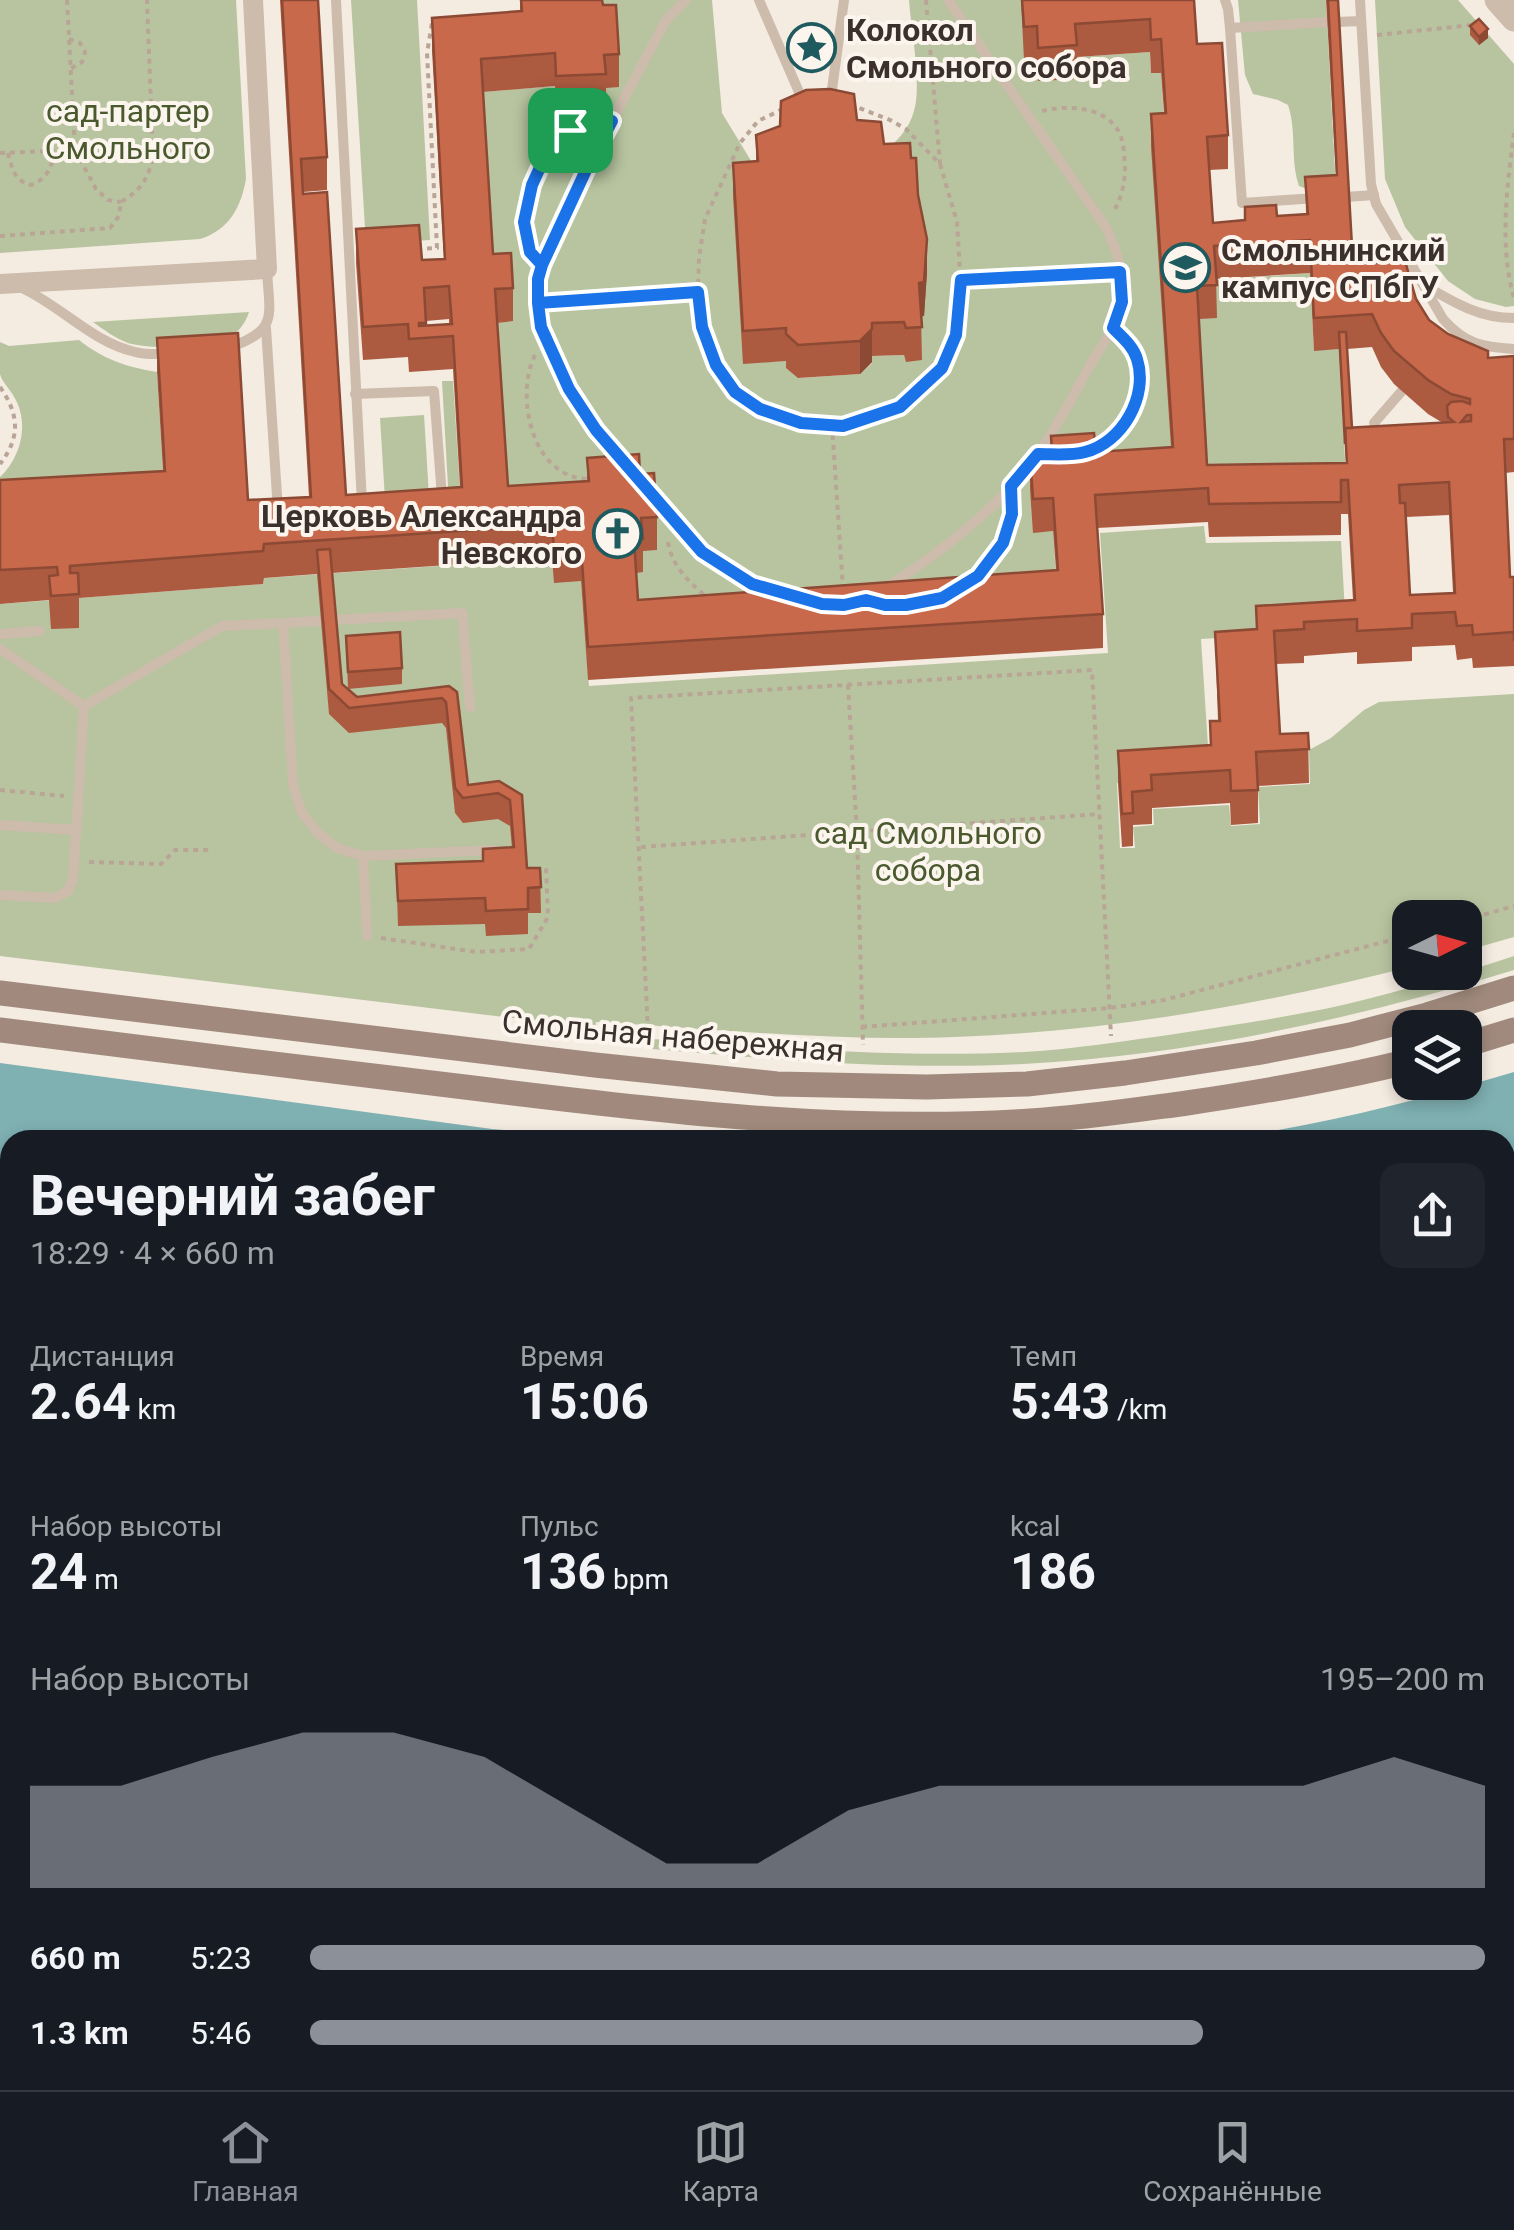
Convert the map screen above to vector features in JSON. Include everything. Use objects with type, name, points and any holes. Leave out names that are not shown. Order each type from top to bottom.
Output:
[{"type":"main road","name":"Смольная набережная","points":[[0,993],[776,1084],[927,1087],[1027,1084],[1256,1052],[1389,1025],[1514,988]]},
{"type":"main road","points":[[0,1030],[573,1101],[778,1122],[1030,1122],[1263,1092],[1392,1065]]},
{"type":"main road","points":[[1482,1040],[1514,1030]]},
{"type":"street","points":[[6,284],[267,269],[253,0]]},
{"type":"street","points":[[1497,0],[1514,19]]},
{"type":"lane","points":[[336,0],[362,513]]},
{"type":"lane","points":[[629,471],[569,389],[545,340],[538,279],[587,168],[666,20],[686,0]]},
{"type":"lane","points":[[759,0],[802,99],[831,97],[844,0]]},
{"type":"lane","points":[[879,592],[962,533],[1038,454],[1113,328],[1122,302],[1118,251],[1105,226],[948,0]]},
{"type":"lane","points":[[1224,0],[1230,28],[1242,203],[1374,196]]},
{"type":"lane","points":[[1360,0],[1371,184],[1376,204],[1454,332],[1468,342],[1514,350]]},
{"type":"lane","points":[[1230,28],[1361,20]]},
{"type":"lane","points":[[267,269],[266,328],[278,513]]},
{"type":"lane","points":[[6,284],[43,298],[106,342],[137,353],[180,355]]},
{"type":"lane","points":[[1423,285],[1472,312],[1514,318]]},
{"type":"lane","points":[[220,351],[248,342],[266,328]]},
{"type":"lane","points":[[1445,341],[1454,332]]},
{"type":"lane","points":[[356,394],[434,391],[443,509]]},
{"type":"lane","points":[[1374,423],[1402,392]]},
{"type":"lane","points":[[642,486],[702,552],[752,584],[800,597]]},
{"type":"lane","points":[[334,620],[462,613],[470,707]]},
{"type":"lane","points":[[84,706],[222,626],[321,621]]},
{"type":"lane","points":[[283,624],[292,785],[302,813],[318,833],[337,848],[363,856],[494,850]]},
{"type":"lane","points":[[0,634],[40,631]]},
{"type":"lane","points":[[0,649],[84,706]]},
{"type":"lane","points":[[0,895],[55,898],[68,891],[74,878],[84,706]]},
{"type":"lane","points":[[0,825],[77,830]]},
{"type":"lane","points":[[363,856],[367,936]]},
{"type":"path","points":[[67,0],[75,150],[96,189],[108,200],[122,202],[146,181],[153,159],[147,0]]},
{"type":"path","points":[[802,99],[758,121],[740,142],[705,219],[698,292],[702,327],[716,365],[735,392],[760,409],[801,423],[843,426],[900,407],[942,368],[956,335],[961,280],[957,222],[940,164],[926,0]]},
{"type":"path","points":[[402,250],[437,248],[427,52],[432,23]]},
{"type":"path","points":[[1374,35],[1474,25]]},
{"type":"path","points":[[69,39],[80,43],[84,52],[82,62],[70,69]]},
{"type":"path","points":[[831,97],[890,120],[906,130],[940,164]]},
{"type":"path","points":[[1027,115],[1052,109],[1094,111],[1116,126],[1122,140],[1125,175],[1122,195],[1105,226]]},
{"type":"path","points":[[542,265],[530,252],[524,222],[532,185],[547,152],[570,130],[612,121]]},
{"type":"path","points":[[1514,133],[1509,172],[1507,272],[1514,298]]},
{"type":"path","points":[[8,153],[18,179],[32,185],[48,173],[54,150]]},
{"type":"path","points":[[0,153],[75,150]]},
{"type":"path","points":[[1509,172],[1514,166]]},
{"type":"path","points":[[0,236],[110,228],[119,216],[122,202]]},
{"type":"path","points":[[961,280],[1120,272]]},
{"type":"path","points":[[538,303],[698,292]]},
{"type":"path","points":[[1086,452],[1114,438],[1134,410],[1139,383],[1137,359],[1113,328]]},
{"type":"path","points":[[545,340],[532,359],[525,390],[531,428],[550,465],[578,479],[591,479]]},
{"type":"path","points":[[0,387],[12,405],[16,429],[10,452],[0,464]]},
{"type":"path","points":[[832,425],[844,605]]},
{"type":"path","points":[[966,583],[978,576],[1003,543],[1012,514],[1011,486]]},
{"type":"path","points":[[667,514],[669,549],[684,578],[715,604]]},
{"type":"path","points":[[648,1031],[631,698],[1092,670],[1111,1036]]},
{"type":"path","points":[[848,685],[863,1045]]},
{"type":"path","points":[[0,790],[79,797]]},
{"type":"path","points":[[639,847],[1100,814]]},
{"type":"path","points":[[74,861],[161,864],[175,850],[210,850]]},
{"type":"path","points":[[367,936],[476,952],[528,949],[548,917],[546,868]]},
{"type":"path","points":[[1482,915],[1514,906]]},
{"type":"path","points":[[862,1026],[1110,1008],[1164,1000],[1392,940]]},
{"type":"green space","name":"сад-партер Смольного","points":[[0,0],[236,0],[246,179],[237,208],[219,230],[200,239],[0,253]]},
{"type":"green space","points":[[351,0],[417,0],[430,240],[366,244]]},
{"type":"green space","points":[[595,0],[712,0],[722,113],[756,169],[743,363],[786,361],[799,378],[860,374],[872,363],[872,356],[904,355],[906,361],[881,155],[905,130],[916,100],[909,0],[1038,0],[1024,60],[1037,60],[1038,81],[1075,57],[1150,52],[1151,73],[1161,73],[1166,146],[1173,480],[1033,532],[1053,531],[1058,604],[638,633],[634,573],[508,519],[495,323],[513,321],[493,288],[481,92],[555,86],[556,110]]},
{"type":"green space","points":[[1238,0],[1326,0],[1336,189],[1299,186],[1288,105],[1253,94],[1245,75]]},
{"type":"green space","points":[[1375,0],[1458,0],[1514,64],[1514,306],[1475,299],[1448,281],[1405,227],[1385,179]]},
{"type":"green space","points":[[1310,273],[1314,350],[1339,349],[1347,496],[1207,498],[1197,319],[1214,280]]},
{"type":"green space","points":[[249,312],[228,339],[190,347],[128,343],[93,322]]},
{"type":"green space","points":[[79,340],[115,361],[157,372],[165,504],[0,513],[0,477],[14,459],[22,427],[18,405],[0,374],[0,342],[9,346]]},
{"type":"green space","points":[[442,381],[453,381],[462,520],[450,521]]},
{"type":"green space","points":[[424,415],[429,496],[385,499],[380,418]]},
{"type":"green space","name":"сад Смольного собора","points":[[1204,526],[1206,543],[1341,541],[1346,630],[1201,639],[1210,777],[1117,783],[1120,848],[1135,848],[1133,827],[1154,825],[1153,809],[1229,805],[1231,826],[1260,824],[1258,787],[1310,784],[1309,750],[1379,702],[1514,694],[1514,937],[1482,946],[1482,900],[1392,900],[1392,971],[1164,1017],[1040,1032],[915,1038],[795,1035],[596,1022],[595,1028],[0,956],[0,604],[263,584],[264,578],[552,558],[581,581],[589,686],[1108,653],[1100,533]]},
{"type":"green space","points":[[1514,956],[1514,970],[1482,979],[1482,966]]},
{"type":"green space","points":[[1399,990],[1443,990],[1333,1019],[1210,1043],[1023,1064],[884,1065],[652,1049],[653,1039],[885,1053],[1024,1052],[1175,1034],[1326,1009]]},
{"type":"water","points":[[0,1063],[492,1129],[503,1130],[0,1130]]},
{"type":"water","points":[[1514,1072],[1514,1130],[1277,1130],[1412,1100],[1482,1100],[1482,1081]]},
{"type":"building","points":[[282,0],[318,0],[327,157],[301,159],[303,194],[327,192],[346,495],[462,487],[453,336],[409,339],[408,324],[363,327],[356,229],[419,225],[422,260],[445,259],[432,18],[522,11],[521,0],[602,0],[603,5],[616,5],[619,54],[604,55],[606,74],[556,76],[555,53],[481,59],[493,254],[511,253],[513,288],[495,289],[508,486],[589,481],[587,458],[639,454],[640,474],[654,473],[657,517],[641,518],[643,539],[634,540],[638,600],[1058,570],[1053,498],[1033,499],[1030,455],[1052,454],[1051,436],[1094,433],[1096,452],[1173,447],[1151,114],[1166,113],[1161,39],[1151,40],[1150,19],[1075,24],[1077,45],[1038,48],[1037,26],[1024,27],[1022,0],[1194,0],[1197,44],[1222,43],[1228,135],[1207,137],[1213,223],[1245,220],[1245,207],[1276,205],[1277,216],[1308,214],[1305,177],[1337,175],[1328,0],[1338,0],[1353,264],[1405,261],[1416,299],[1429,320],[1448,334],[1488,351],[1488,358],[1514,356],[1514,439],[1504,439],[1514,632],[1473,635],[1472,625],[1457,626],[1455,612],[1412,614],[1412,628],[1357,631],[1357,619],[1304,622],[1304,629],[1274,631],[1280,734],[1308,733],[1309,749],[1256,752],[1258,790],[1231,791],[1230,770],[1151,775],[1152,790],[1132,792],[1133,813],[1122,814],[1118,751],[1211,745],[1210,721],[1220,721],[1215,632],[1257,629],[1256,606],[1355,600],[1348,480],[1341,480],[1341,502],[1209,504],[1208,488],[1095,495],[1103,614],[588,647],[581,547],[554,550],[552,525],[264,544],[263,551],[70,566],[70,573],[78,573],[79,594],[51,596],[49,576],[58,575],[57,567],[0,570],[0,480],[165,471],[157,338],[238,333],[248,500],[311,497]],"holes":[[[1310,240],[1314,318],[1372,314],[1394,351],[1428,380],[1451,394],[1470,399],[1470,404],[1462,401],[1447,406],[1448,417],[1454,422],[1345,428],[1347,463],[1207,465],[1197,286],[1217,285],[1214,246]],[[449,286],[452,324],[419,326],[426,323],[424,288]],[[1449,482],[1455,593],[1410,595],[1405,503],[1400,503],[1399,485]]]},
{"type":"building","points":[[1479,19],[1488,29],[1479,37],[1470,26]]},
{"type":"building","points":[[806,90],[854,94],[857,120],[881,122],[884,144],[910,143],[911,158],[916,158],[927,239],[924,282],[919,283],[922,327],[906,328],[904,322],[872,323],[872,329],[860,341],[798,345],[786,334],[786,328],[743,331],[733,163],[758,161],[756,135],[780,126],[781,101]]},
{"type":"building","points":[[1339,332],[1346,332],[1352,428],[1345,428],[1345,444]]},
{"type":"building","points":[[330,549],[342,684],[357,697],[449,686],[457,692],[468,785],[499,781],[522,795],[527,868],[540,868],[541,887],[528,888],[528,909],[486,911],[485,898],[398,901],[396,864],[483,861],[483,849],[514,847],[510,800],[498,793],[463,798],[455,788],[446,702],[442,698],[349,708],[329,689],[317,550]]},
{"type":"building","points":[[400,632],[402,668],[348,672],[346,636]]},
{"type":"place","name":"Колокол Смольного собора","points":[[811,48]]},
{"type":"place","name":"Смольнинский кампус СПбГУ","points":[[1186,268]]},
{"type":"place","name":"Церковь Александра Невского","points":[[617,534]]},
{"type":"route","points":[[570,130],[547,152],[532,185],[524,222],[530,252],[542,265],[538,303],[545,340],[569,389],[629,471],[702,552],[752,584],[822,604],[866,600],[906,605],[942,598],[978,576],[1003,543],[1012,514],[1011,486],[1038,454],[1086,452],[1114,438],[1134,410],[1139,383],[1137,359],[1113,328],[1122,302],[1120,272],[961,280],[956,335],[942,368],[900,407],[843,426],[801,423],[760,409],[735,392],[716,365],[702,327],[698,292],[538,303],[538,279],[542,265],[612,121],[570,130]]}]
